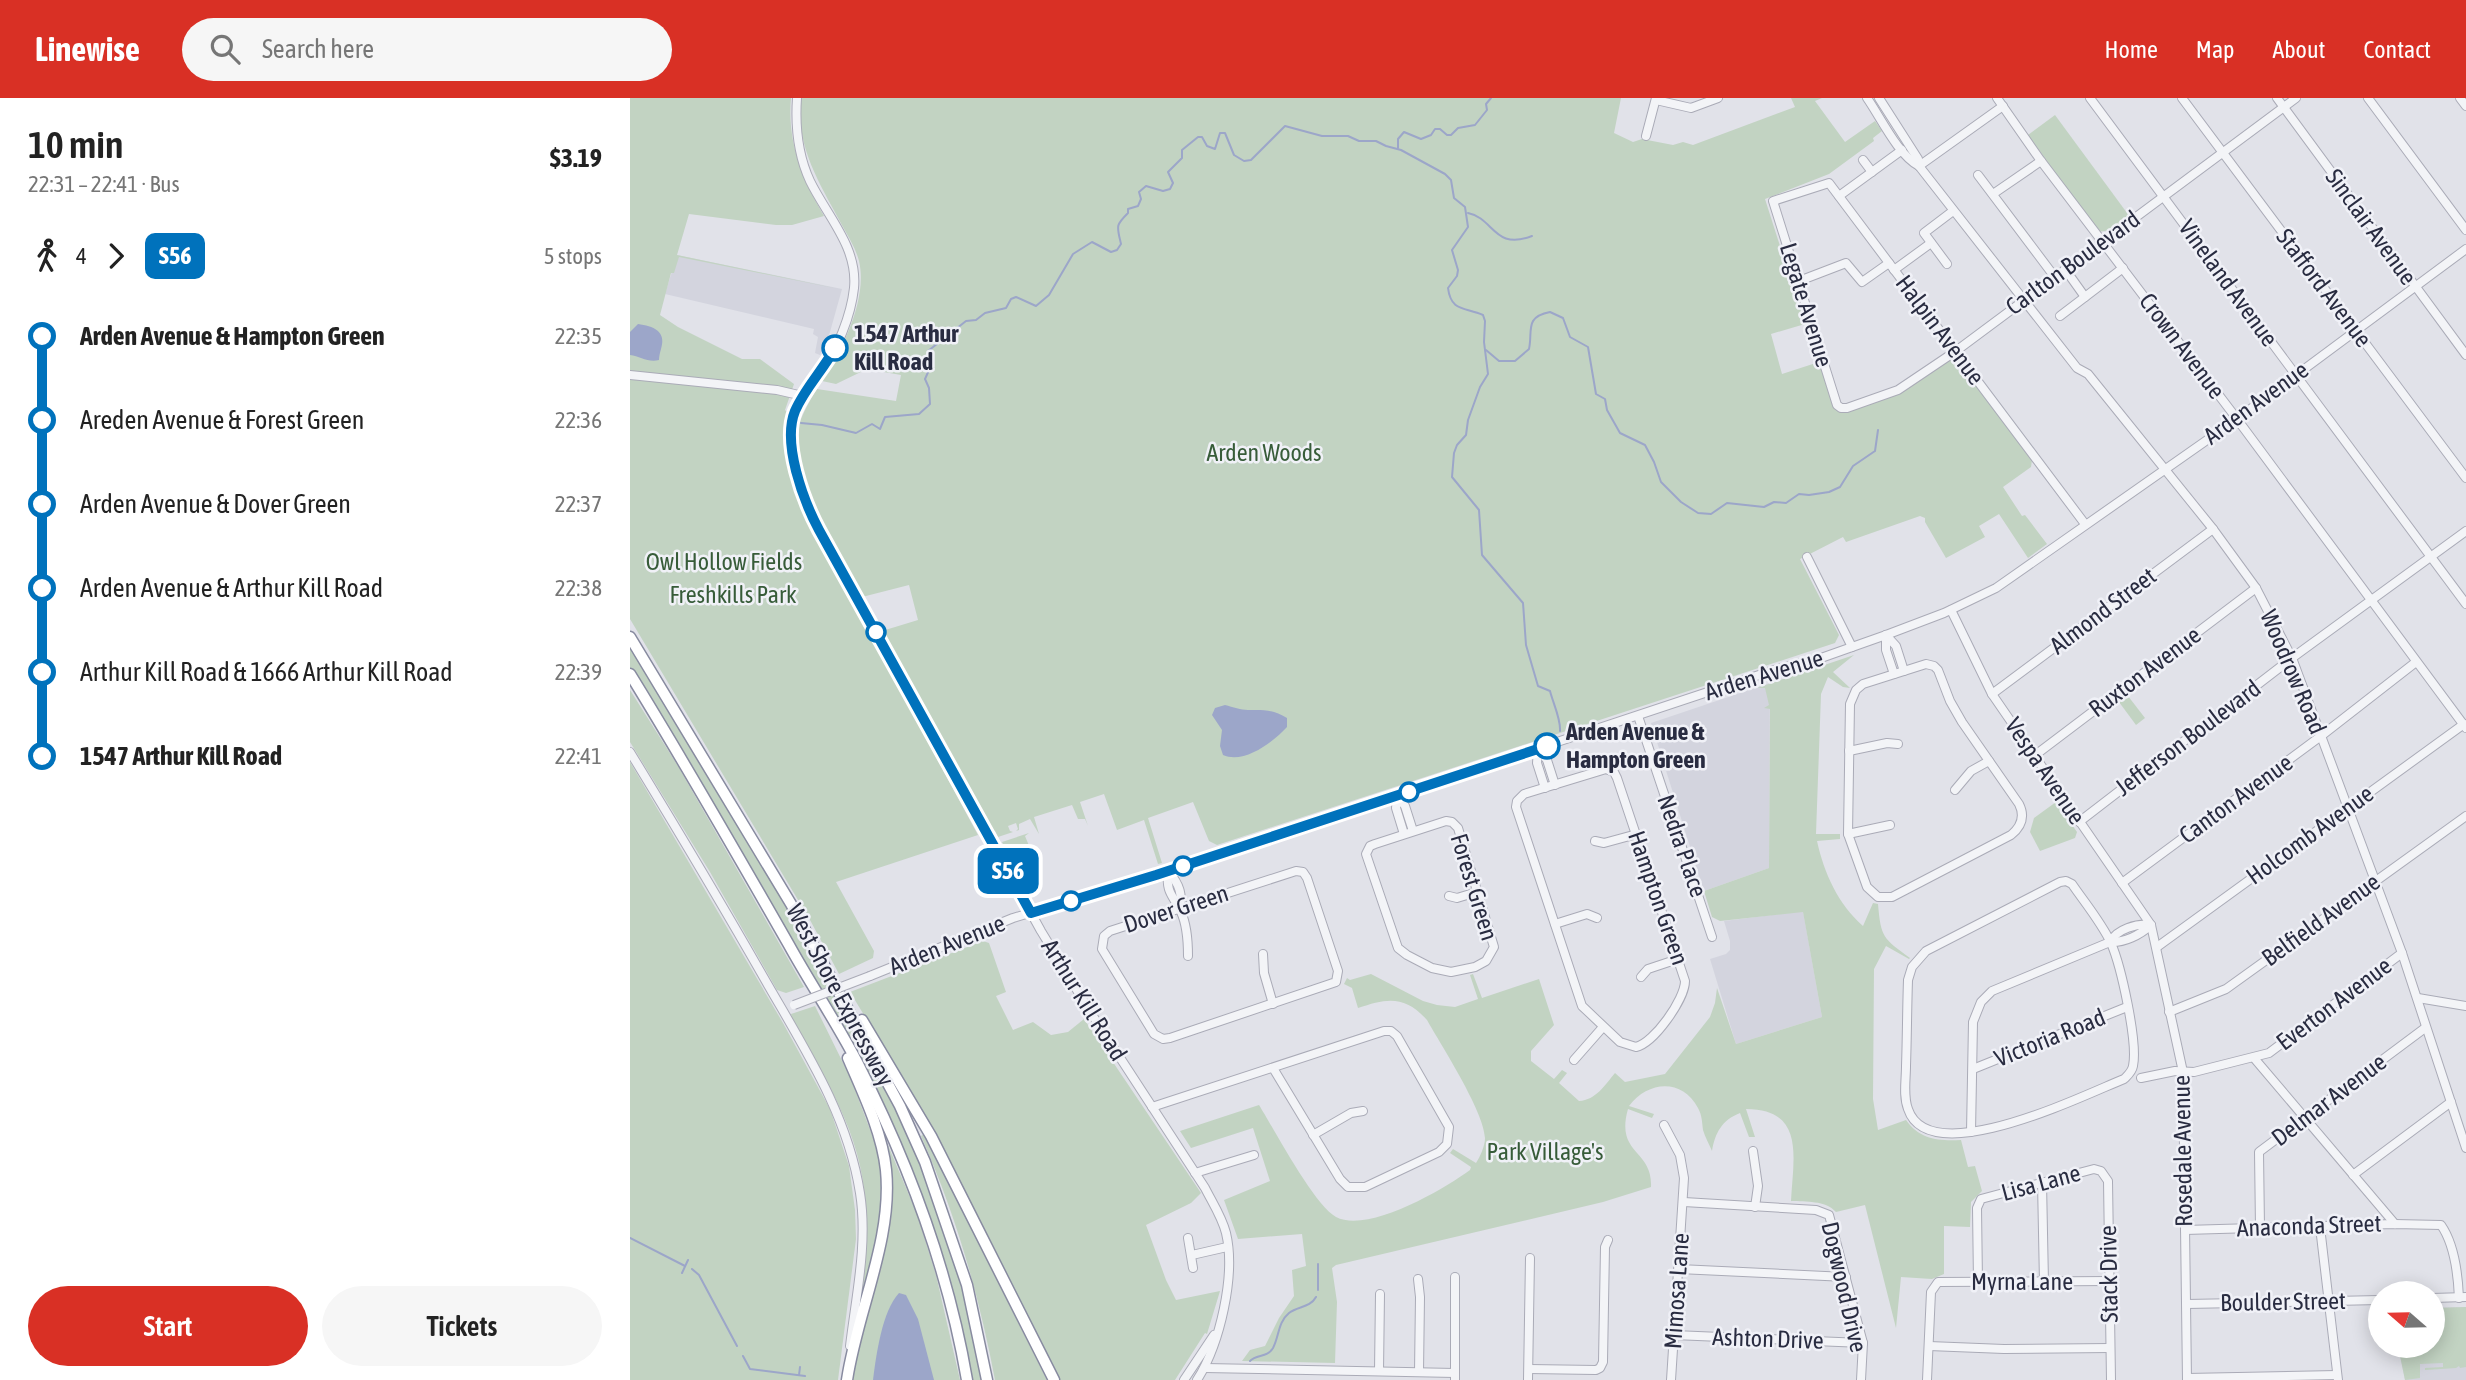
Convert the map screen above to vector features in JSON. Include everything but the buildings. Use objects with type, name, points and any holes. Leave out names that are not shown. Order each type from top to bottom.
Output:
[{"type":"highway","name":"West Shore Expressway","points":[[630,637],[791,904],[871,1050],[925,1162],[967,1284],[988,1380]]},
{"type":"highway","name":"West Shore Expressway","points":[[630,674],[719,821],[857,1062],[907,1171],[929,1229],[948,1290],[967,1380]]},
{"type":"highway","points":[[791,904],[931,1136],[1054,1380]]},
{"type":"highway","points":[[807,978],[860,1086],[880,1140],[886,1167],[885,1214],[846,1380]]},
{"type":"street","name":"Arthur Kill Road","points":[[797,98],[797,131],[803,163],[816,193],[846,245],[854,277],[851,300],[835,348],[821,373],[803,396],[790,426],[791,446],[813,517],[1031,913],[1089,1010],[1195,1173],[1220,1219],[1227,1237],[1227,1282],[1213,1350],[1197,1380]]},
{"type":"street","points":[[1646,136],[1656,99],[1692,108],[1718,98]]},
{"type":"street","name":"Woodrow Road","points":[[1867,98],[1902,150],[1919,166],[2077,368],[2088,374],[2165,469],[2256,588],[2292,658],[2402,953],[2466,1148]]},
{"type":"street","name":"Woodrow Road","points":[[1879,98],[1918,159],[1919,166]]},
{"type":"street","name":"Vineland Avenue","points":[[2090,98],[2466,604]]},
{"type":"street","name":"Stafford Avenue","points":[[2182,98],[2466,478]]},
{"type":"street","name":"Sinclair Avenue","points":[[2277,98],[2466,355]]},
{"type":"street","name":"Carlton Boulevard","points":[[1841,408],[1898,390],[1956,351],[2296,98]]},
{"type":"street","points":[[2368,98],[2466,230]]},
{"type":"street","points":[[2460,98],[2466,106]]},
{"type":"street","points":[[1919,166],[2000,102]]},
{"type":"street","name":"Crown Avenue","points":[[2000,102],[2041,161],[2465,726]]},
{"type":"street","points":[[1839,196],[1902,150]]},
{"type":"street","points":[[1863,160],[1872,172]]},
{"type":"street","points":[[1993,194],[2041,161]]},
{"type":"street","points":[[1978,175],[2054,276]]},
{"type":"street","name":"Legate Avenue","points":[[1839,196],[1829,184],[1773,201],[1841,408]]},
{"type":"street","name":"Halpin Avenue","points":[[1839,196],[2085,524]]},
{"type":"street","points":[[1947,264],[1924,233],[1953,211]]},
{"type":"street","points":[[1799,281],[1846,262],[1858,280],[1863,282],[1931,243]]},
{"type":"street","name":"Arden Avenue","points":[[782,1009],[1031,913],[1168,871],[1852,647],[1951,610],[2005,582],[2236,419],[2466,249]]},
{"type":"street","points":[[2060,316],[2123,268]]},
{"type":"street","points":[[2065,269],[2085,297]]},
{"type":"street","points":[[630,375],[777,390],[803,396]]},
{"type":"street","name":"Almond Street","points":[[1992,694],[2213,529]]},
{"type":"street","name":"Jefferson Boulevard","points":[[2079,822],[2292,658],[2466,531]]},
{"type":"street","points":[[1807,557],[1852,647]]},
{"type":"street","name":"Ruxton Avenue","points":[[2034,756],[2256,588]]},
{"type":"street","name":"Vespa Avenue","points":[[1951,610],[1992,694],[2151,925]]},
{"type":"street","points":[[1886,635],[1896,646],[1904,671]]},
{"type":"street","points":[[1886,635],[1886,650],[1894,674]]},
{"type":"street","name":"Canton Avenue","points":[[2122,883],[2416,662]]},
{"type":"street","points":[[1926,664],[1938,670],[1950,701],[2021,807],[2022,819],[2020,826],[2011,835],[1892,897],[1883,898],[1873,895],[1867,887],[1848,834],[1850,704],[1856,690],[1863,684],[1904,671],[1926,664]]},
{"type":"street","name":"Nedra Place","points":[[1638,716],[1712,937]]},
{"type":"street","name":"Holcomb Avenue","points":[[2157,947],[2347,807],[2465,726]]},
{"type":"street","points":[[1849,751],[1887,743],[1898,744]]},
{"type":"street","points":[[1538,749],[1547,760],[1555,785]]},
{"type":"street","points":[[1538,749],[1537,763],[1545,788]]},
{"type":"street","points":[[630,752],[782,1009],[840,1117],[852,1153],[860,1194],[863,1233],[846,1380]]},
{"type":"street","points":[[1955,790],[1971,771],[1989,761]]},
{"type":"street","name":"Hampton Green","points":[[1606,769],[1610,769],[1617,778],[1685,981],[1683,996],[1647,1043],[1636,1047],[1630,1047],[1582,1006],[1516,807],[1520,797],[1555,785],[1606,769]]},
{"type":"street","points":[[1397,796],[1396,808],[1404,834]]},
{"type":"street","name":"Forest Green","points":[[1397,796],[1405,806],[1413,831]]},
{"type":"street","name":"Belfield Avenue","points":[[2169,1012],[2226,989],[2466,816]]},
{"type":"street","name":"Forest Green","points":[[1446,821],[1456,825],[1494,942],[1493,953],[1486,961],[1462,970],[1445,972],[1419,962],[1398,948],[1366,854],[1370,846],[1413,831],[1446,821]]},
{"type":"street","points":[[1848,834],[1890,825]]},
{"type":"street","points":[[1595,841],[1604,843],[1637,834]]},
{"type":"street","points":[[1168,871],[1167,884],[1173,902],[1180,908],[1186,929],[1188,956]]},
{"type":"street","name":"Dover Green","points":[[1296,871],[1305,874],[1338,971],[1338,980],[1273,1004],[1170,1038],[1158,1037],[1150,1031],[1102,949],[1102,940],[1110,931],[1180,908],[1296,871]]},
{"type":"street","points":[[2063,881],[2072,884],[2110,942],[2127,1007],[2133,1059],[2129,1075],[2036,1116],[1971,1132],[1933,1133],[1913,1119],[1906,1105],[1908,980],[1916,960],[1926,951],[2063,881]]},
{"type":"street","points":[[1449,896],[1457,898],[1477,892]]},
{"type":"street","points":[[1555,924],[1587,914],[1597,918]]},
{"type":"street","points":[[1971,1132],[1973,1022],[1976,1009],[1985,997],[1992,991],[2110,942],[2119,943],[2144,932],[2151,925]]},
{"type":"street","name":"Rosedale Avenue","points":[[2151,925],[2183,1072],[2187,1379]]},
{"type":"street","name":"Everton Avenue","points":[[2141,1079],[2194,1072],[2269,1052],[2402,953]]},
{"type":"street","points":[[1263,954],[1264,973],[1273,1004]]},
{"type":"street","points":[[1641,977],[1648,970],[1678,959]]},
{"type":"street","points":[[2417,998],[2466,1006]]},
{"type":"street","name":"Victoria Road","points":[[1973,1069],[2127,1007]]},
{"type":"street","points":[[1574,1060],[1604,1027]]},
{"type":"street","name":"Delmar Avenue","points":[[2260,1228],[2259,1152],[2425,1028]]},
{"type":"street","points":[[1152,1107],[1384,1031],[1391,1031],[1397,1036],[1449,1127],[1447,1144],[1439,1152],[1359,1189],[1348,1187],[1340,1179],[1273,1068]]},
{"type":"street","points":[[2254,1058],[2395,1224]]},
{"type":"street","points":[[2353,1175],[2451,1102]]},
{"type":"street","points":[[1313,1135],[1351,1113],[1363,1111]]},
{"type":"street","name":"Mimosa Lane","points":[[1664,1125],[1675,1144],[1683,1167],[1684,1202],[1671,1380]]},
{"type":"street","points":[[1753,1151],[1758,1186],[1755,1207]]},
{"type":"street","points":[[1195,1173],[1254,1155]]},
{"type":"street","name":"Lisa Lane","points":[[1978,1282],[1979,1202],[1984,1198],[2042,1182],[2094,1169],[2101,1171]]},
{"type":"street","name":"Stack Drive","points":[[2101,1171],[2108,1181],[2111,1380]]},
{"type":"street","points":[[2042,1182],[2044,1283]]},
{"type":"street","name":"Dogwood Drive","points":[[1684,1202],[1826,1212],[1831,1219],[1863,1343],[1861,1380]]},
{"type":"street","name":"Anaconda Street","points":[[2185,1230],[2441,1225],[2458,1271],[2462,1298]]},
{"type":"street","points":[[2187,1379],[2338,1377],[2320,1227]]},
{"type":"street","points":[[1188,1238],[1193,1268]]},
{"type":"street","points":[[1529,1369],[1601,1368],[1605,1247],[1608,1240]]},
{"type":"street","points":[[1192,1255],[1227,1247]]},
{"type":"street","points":[[1528,1380],[1530,1258]]},
{"type":"street","points":[[1679,1269],[1846,1277]]},
{"type":"street","points":[[1205,1368],[1280,1374],[1345,1376],[1379,1371],[1455,1377],[1455,1277]]},
{"type":"street","points":[[1414,1375],[1420,1297],[1418,1279]]},
{"type":"street","name":"Myrna Lane","points":[[1929,1346],[1931,1292],[1934,1284],[2110,1281]]},
{"type":"street","points":[[1379,1371],[1380,1294]]},
{"type":"street","name":"Boulder Street","points":[[2187,1304],[2368,1300]]},
{"type":"street","points":[[1184,1380],[1216,1333]]},
{"type":"street","name":"Ashton Drive","points":[[1674,1335],[1863,1343]]},
{"type":"street","points":[[1927,1380],[1929,1346],[2004,1349],[2110,1348]]},
{"type":"shaded area","points":[[677,255],[842,289],[830,332],[820,355],[815,353],[818,337],[813,334],[814,329],[665,294]]},
{"type":"shaded area","points":[[1770,683],[1769,868],[1704,891],[1651,723]]},
{"type":"shaded area","points":[[1803,911],[1822,1017],[1736,1044],[1710,959],[1730,950],[1724,921]]},
{"type":"shaded area","points":[[2466,1307],[2466,1380],[2405,1380],[2400,1358],[2445,1358],[2445,1308]]},
{"type":"green space","name":"Freshkills Park","points":[[630,98],[791,98],[794,145],[803,174],[824,216],[792,225],[776,225],[689,214],[677,255],[839,289],[679,257],[674,273],[671,273],[660,315],[742,359],[760,359],[794,384],[785,410],[789,414],[786,424],[787,451],[811,526],[978,835],[836,882],[874,951],[873,958],[839,974],[810,920],[630,619]]},
{"type":"green space","name":"Arden Woods","points":[[801,98],[1621,98],[1614,133],[1633,142],[1642,139],[1673,145],[1683,142],[1693,145],[1795,107],[1791,98],[1822,98],[1815,101],[1845,142],[1875,121],[1882,131],[1873,138],[1874,141],[1829,174],[1765,199],[1805,324],[1771,334],[1782,374],[1819,362],[1834,405],[1842,412],[1905,390],[1950,358],[1957,358],[2032,460],[2031,467],[2003,487],[2022,516],[2025,515],[2047,544],[2028,558],[1999,514],[1979,526],[1985,537],[1946,558],[1925,518],[1920,516],[1846,542],[1843,537],[1800,559],[1839,635],[1835,643],[1217,845],[1209,841],[1193,802],[1148,818],[1162,863],[1158,864],[1144,820],[1117,830],[1104,794],[1080,802],[1088,826],[1085,819],[1078,819],[1072,805],[1034,817],[1039,834],[1030,819],[1019,824],[1019,830],[1016,831],[1016,823],[1008,826],[1013,832],[998,837],[882,631],[918,620],[909,585],[862,597],[821,520],[799,458],[797,432],[817,389],[896,401],[901,375],[867,369],[836,384],[822,381],[851,324],[857,307],[861,276],[856,252],[818,181],[806,150],[800,116]]},
{"type":"green space","points":[[2055,115],[2130,217],[2111,230],[2098,232],[2028,135]]},
{"type":"green space","points":[[630,647],[790,911],[909,1133],[957,1262],[983,1380],[972,1380],[946,1265],[920,1192],[889,1119],[872,1084],[630,669]]},
{"type":"green space","name":"Park Village's","points":[[1854,655],[1833,672],[1850,688],[1843,687],[1828,677],[1821,694],[1816,834],[1840,834],[1840,839],[1817,841],[1828,876],[1846,908],[1863,926],[1873,903],[1878,904],[1882,931],[1894,946],[1910,958],[1886,946],[1874,969],[1873,1099],[1878,1130],[1906,1120],[1917,1132],[1930,1138],[1961,1140],[1968,1167],[1975,1166],[1982,1191],[1971,1202],[1970,1227],[1944,1226],[1944,1274],[1932,1279],[1901,1277],[1896,1328],[1865,1205],[1836,1212],[1821,1204],[1791,1201],[1792,1139],[1779,1117],[1765,1111],[1746,1109],[1755,1137],[1749,1137],[1740,1113],[1728,1119],[1720,1128],[1712,1151],[1699,1111],[1691,1098],[1665,1086],[1646,1092],[1629,1106],[1654,1114],[1652,1118],[1628,1109],[1625,1124],[1630,1144],[1646,1165],[1651,1187],[1603,1202],[1336,1265],[1332,1268],[1337,1302],[1335,1363],[1242,1361],[1250,1350],[1265,1346],[1294,1296],[1292,1270],[1306,1266],[1302,1234],[1238,1239],[1224,1200],[1270,1181],[1253,1128],[1191,1148],[1180,1131],[1259,1105],[1317,1198],[1336,1217],[1350,1221],[1386,1215],[1405,1207],[1443,1188],[1470,1170],[1471,1167],[1450,1153],[1453,1149],[1476,1163],[1481,1155],[1485,1138],[1483,1126],[1461,1078],[1427,1020],[1411,1006],[1395,1001],[1378,1002],[1358,1008],[1352,988],[1344,984],[1347,978],[1350,980],[1371,974],[1423,1001],[1455,1007],[1478,999],[1470,975],[1473,974],[1482,998],[1539,979],[1554,1025],[1531,1051],[1531,1061],[1554,1079],[1562,1070],[1567,1073],[1559,1083],[1579,1101],[1595,1095],[1615,1073],[1625,1082],[1665,1074],[1710,1017],[1717,988],[1736,1044],[1822,1017],[1803,912],[1720,921],[1712,917],[1704,891],[1769,868],[1770,709],[1764,708],[1769,705],[1765,688],[1757,688]]},
{"type":"green space","points":[[630,690],[678,766],[804,987],[786,993],[777,990],[710,872],[630,742]]},
{"type":"green space","points":[[2128,696],[2145,718],[2136,725],[2119,702]]},
{"type":"green space","points":[[630,762],[783,1023],[830,1109],[849,1166],[856,1239],[838,1380],[630,1380]]},
{"type":"green space","points":[[2056,802],[2077,832],[2075,838],[2040,851],[2030,832],[2034,818]]},
{"type":"green space","points":[[1029,833],[1025,836],[1032,853],[1012,861],[1002,842]]},
{"type":"green space","points":[[983,941],[989,943],[1006,992],[996,996],[1013,1030],[1033,1022],[1051,1035],[1068,1032],[1084,1019],[1201,1193],[1191,1203],[1146,1225],[1176,1300],[1220,1291],[1207,1334],[1205,1333],[1175,1380],[1058,1380],[915,1099],[850,992]]},
{"type":"green space","points":[[815,1006],[851,1079],[878,1151],[884,1179],[882,1217],[860,1307],[857,1307],[865,1204],[863,1179],[840,1107],[791,1014]]},
{"type":"green space","points":[[924,1134],[1047,1380],[995,1380],[982,1317],[965,1256],[921,1136]]},
{"type":"green space","points":[[885,1138],[917,1214],[936,1275],[960,1380],[852,1380],[888,1211]]},
{"type":"green space","points":[[2466,1307],[2466,1367],[2425,1370],[2443,1367],[2443,1363],[2420,1364],[2420,1378],[2405,1380],[2400,1358],[2445,1358],[2445,1308]]},
{"type":"water","points":[[638,324],[649,326],[660,334],[662,343],[659,360],[651,361],[630,355],[630,332]]},
{"type":"water","points":[[1225,705],[1243,710],[1277,713],[1287,718],[1287,727],[1266,745],[1249,754],[1240,757],[1223,755],[1220,746],[1222,730],[1212,715],[1215,708]]},
{"type":"water","points":[[899,1293],[906,1295],[918,1319],[934,1380],[873,1380],[884,1322]]},
{"type":"waterway","points":[[1398,148],[1398,139],[1404,132],[1421,139],[1431,135],[1435,129],[1451,135],[1458,128],[1475,125],[1487,110],[1486,104],[1491,98]]},
{"type":"waterway","points":[[801,423],[856,433],[872,424],[880,429],[885,417],[919,414],[930,404],[929,388],[925,379],[929,370],[928,351],[966,321],[976,320],[985,313],[1006,308],[1011,299],[1016,297],[1036,306],[1049,295],[1073,254],[1092,242],[1111,252],[1117,250],[1121,244],[1119,224],[1128,209],[1138,206],[1141,199],[1139,192],[1146,186],[1163,191],[1170,189],[1173,183],[1168,172],[1182,158],[1182,150],[1198,137],[1202,137],[1207,146],[1215,149],[1220,133],[1225,133],[1234,155],[1244,161],[1251,160],[1285,126],[1322,136],[1348,136],[1359,141],[1376,141],[1401,150],[1445,174],[1451,180],[1454,198],[1465,207],[1468,227],[1452,250],[1458,270],[1448,288],[1456,305],[1483,315],[1488,374],[1480,387],[1468,420],[1466,435],[1454,453],[1452,477],[1479,510],[1482,555],[1523,603],[1526,645],[1538,686],[1550,691],[1560,731]]},
{"type":"waterway","points":[[1468,213],[1477,216],[1502,237],[1519,240],[1532,236]]},
{"type":"waterway","points":[[1486,350],[1499,361],[1515,361],[1529,349],[1531,326],[1536,317],[1550,312],[1563,318],[1570,337],[1588,347],[1596,394],[1605,399],[1607,410],[1620,433],[1645,445],[1661,482],[1681,502],[1698,513],[1711,514],[1727,503],[1764,507],[1774,502],[1786,503],[1799,494],[1829,492],[1840,487],[1853,466],[1875,451],[1878,430]]},
{"type":"waterway","points":[[630,1238],[685,1266]]},
{"type":"waterway","points":[[682,1273],[688,1260]]},
{"type":"waterway","points":[[1318,1264],[1318,1290]]},
{"type":"waterway","points":[[692,1269],[699,1275],[737,1346]]},
{"type":"waterway","points":[[1250,1361],[1271,1351],[1289,1313],[1311,1303],[1316,1297]]},
{"type":"waterway","points":[[743,1356],[750,1369],[805,1376]]},
{"type":"waterway","points":[[799,1375],[800,1367]]},
{"type":"bus line","name":"S56","points":[[835,348],[821,373],[807,390],[790,426],[791,446],[804,494],[819,530],[1031,913],[1156,875],[1547,746]]},
{"type":"place","name":"1547 Arthur Kill Road","points":[[835,348]]},
{"type":"place","name":"Arden Avenue & Hampton Green","points":[[1547,746]]},
{"type":"park label","name":"Owl Hollow Fields","points":[[724,562]]}]
